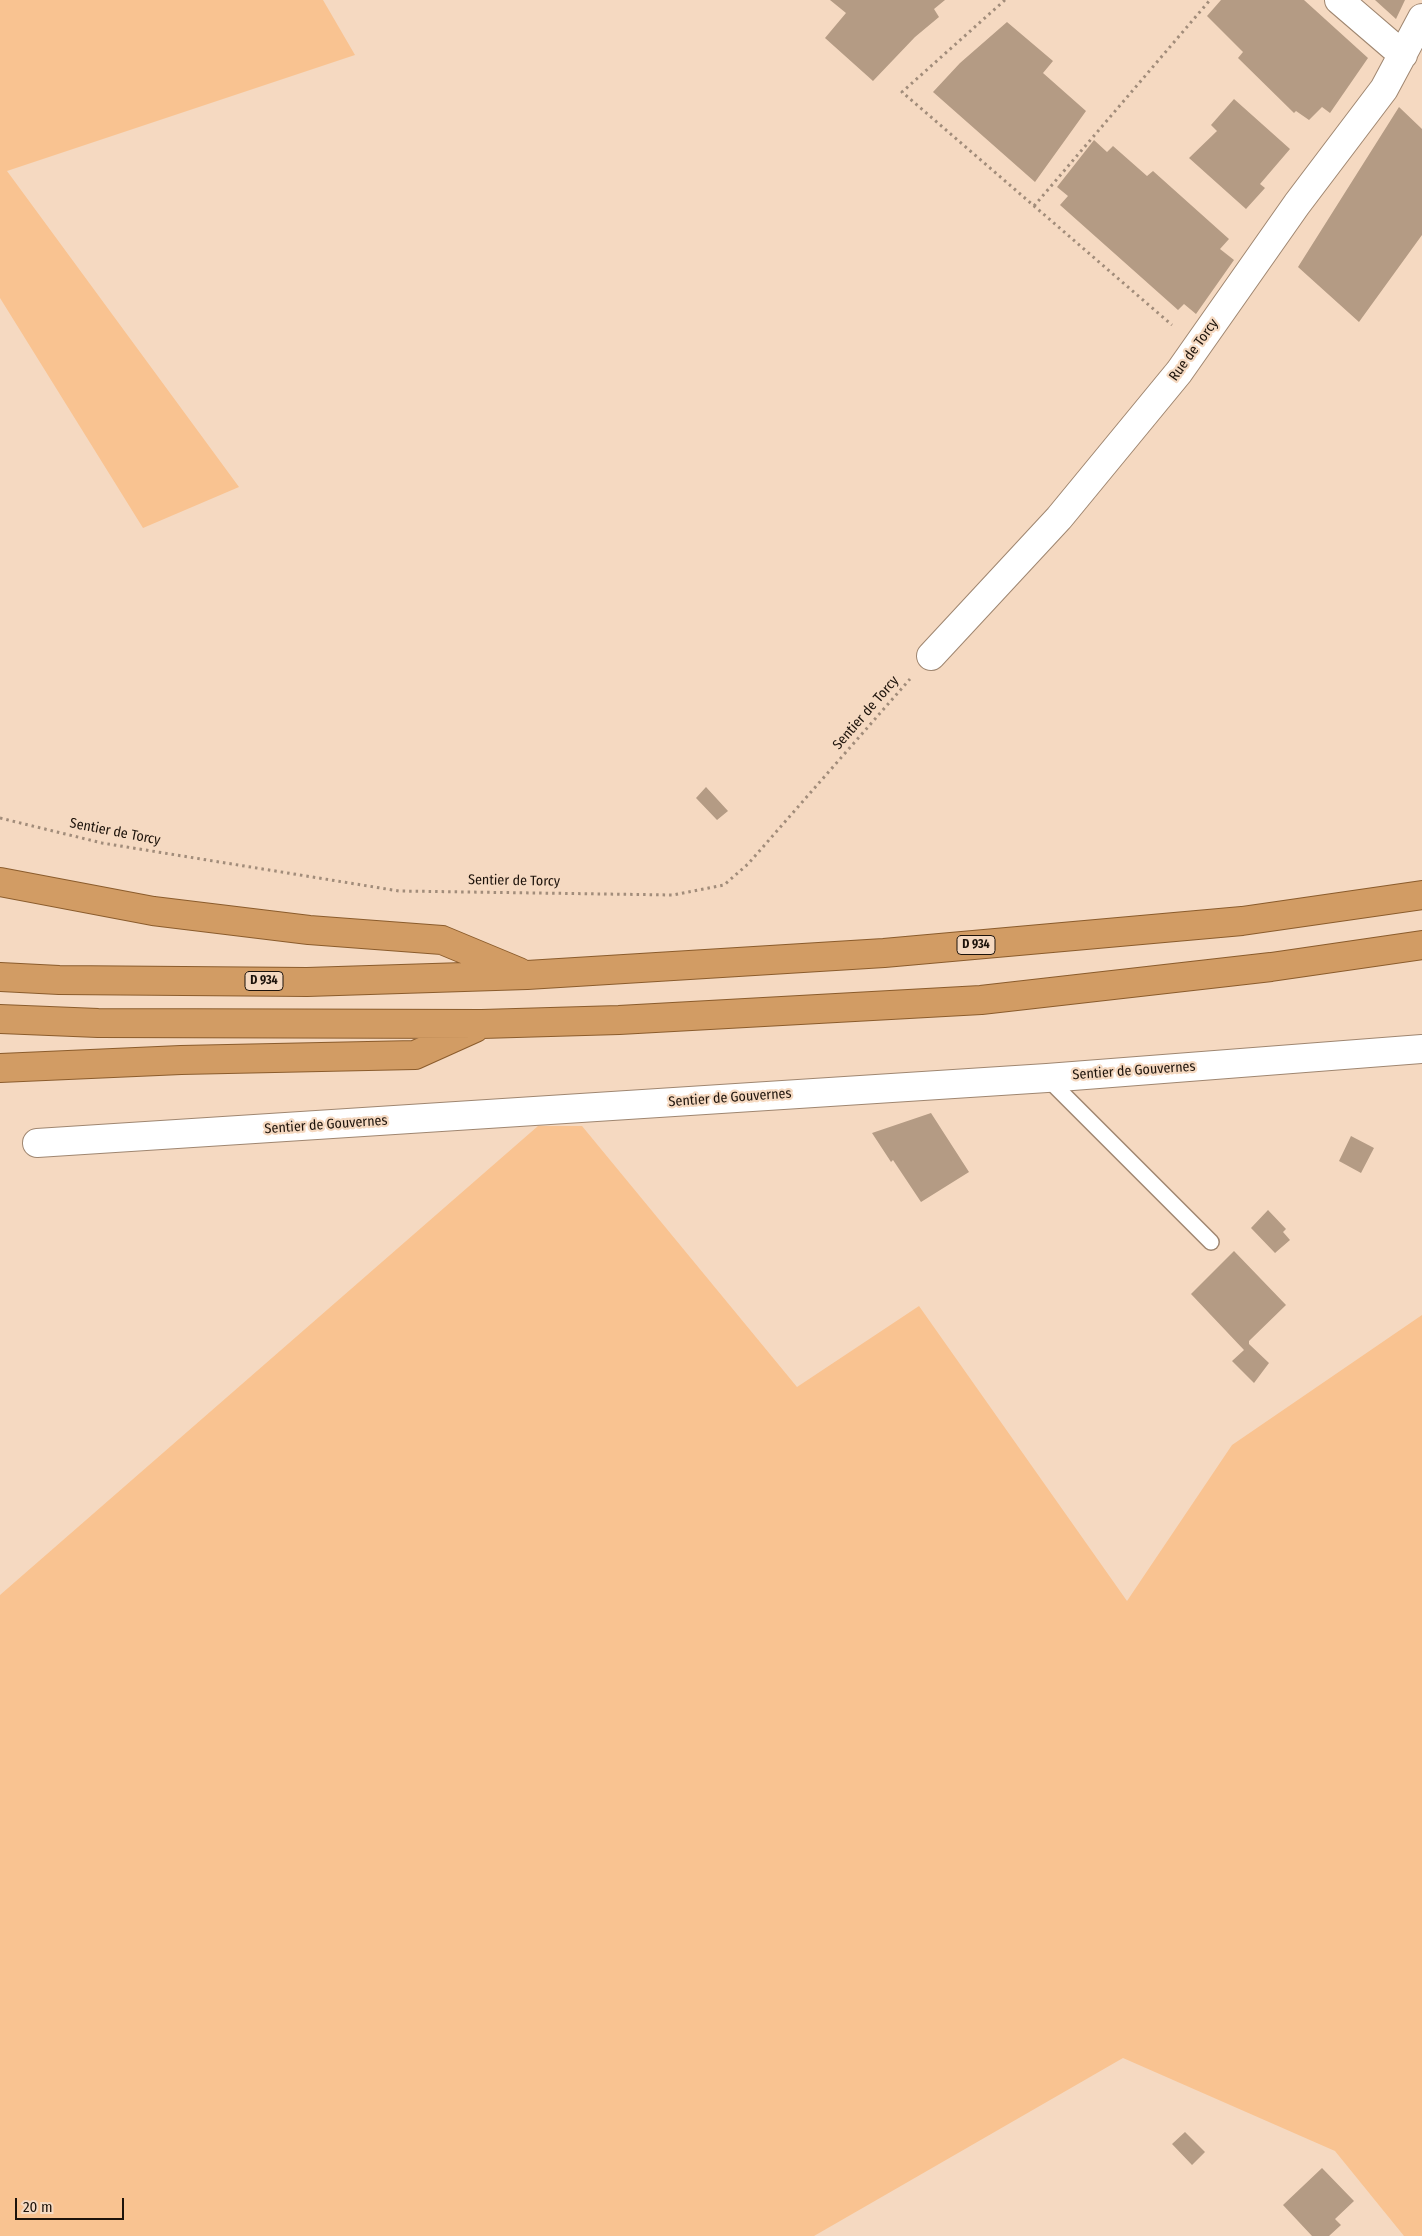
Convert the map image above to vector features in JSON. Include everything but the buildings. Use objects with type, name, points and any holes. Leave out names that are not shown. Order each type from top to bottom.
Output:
[{"type":"highway","points":[[0,882],[153,911],[309,930],[442,940],[527,975]]},
{"type":"highway","name":"D 934","points":[[0,977],[59,980],[307,982],[527,975],[884,953],[994,944],[1242,921],[1422,895]]},
{"type":"highway","points":[[0,1019],[98,1023],[482,1024],[619,1020],[981,1000],[1271,966],[1422,945]]},
{"type":"highway","points":[[0,1068],[180,1060],[416,1055],[482,1024]]},
{"type":"street","points":[[1340,0],[1403,55]]},
{"type":"street","name":"Rue de Torcy","points":[[931,656],[1059,518],[1179,372],[1297,204],[1384,89],[1422,18]]},
{"type":"street","name":"Sentier de Gouvernes","points":[[37,1143],[1047,1078],[1422,1049]]},
{"type":"lane","points":[[1047,1078],[1211,1242]]},
{"type":"path","points":[[1005,0],[902,92],[1198,346]]},
{"type":"path","points":[[1034,206],[1210,0]]},
{"type":"path","name":"Sentier de Torcy","points":[[0,818],[102,843],[399,891],[673,895],[724,885],[748,864],[931,656]]},
{"type":"shaded area","points":[[0,0],[323,0],[355,55],[7,171],[239,487],[143,528],[0,298]]},
{"type":"shaded area","points":[[538,1126],[582,1126],[797,1387],[919,1306],[1127,1601],[1232,1445],[1422,1315],[1422,2236],[1404,2236],[1335,2151],[1123,2058],[814,2236],[0,2236],[0,1595]]}]
